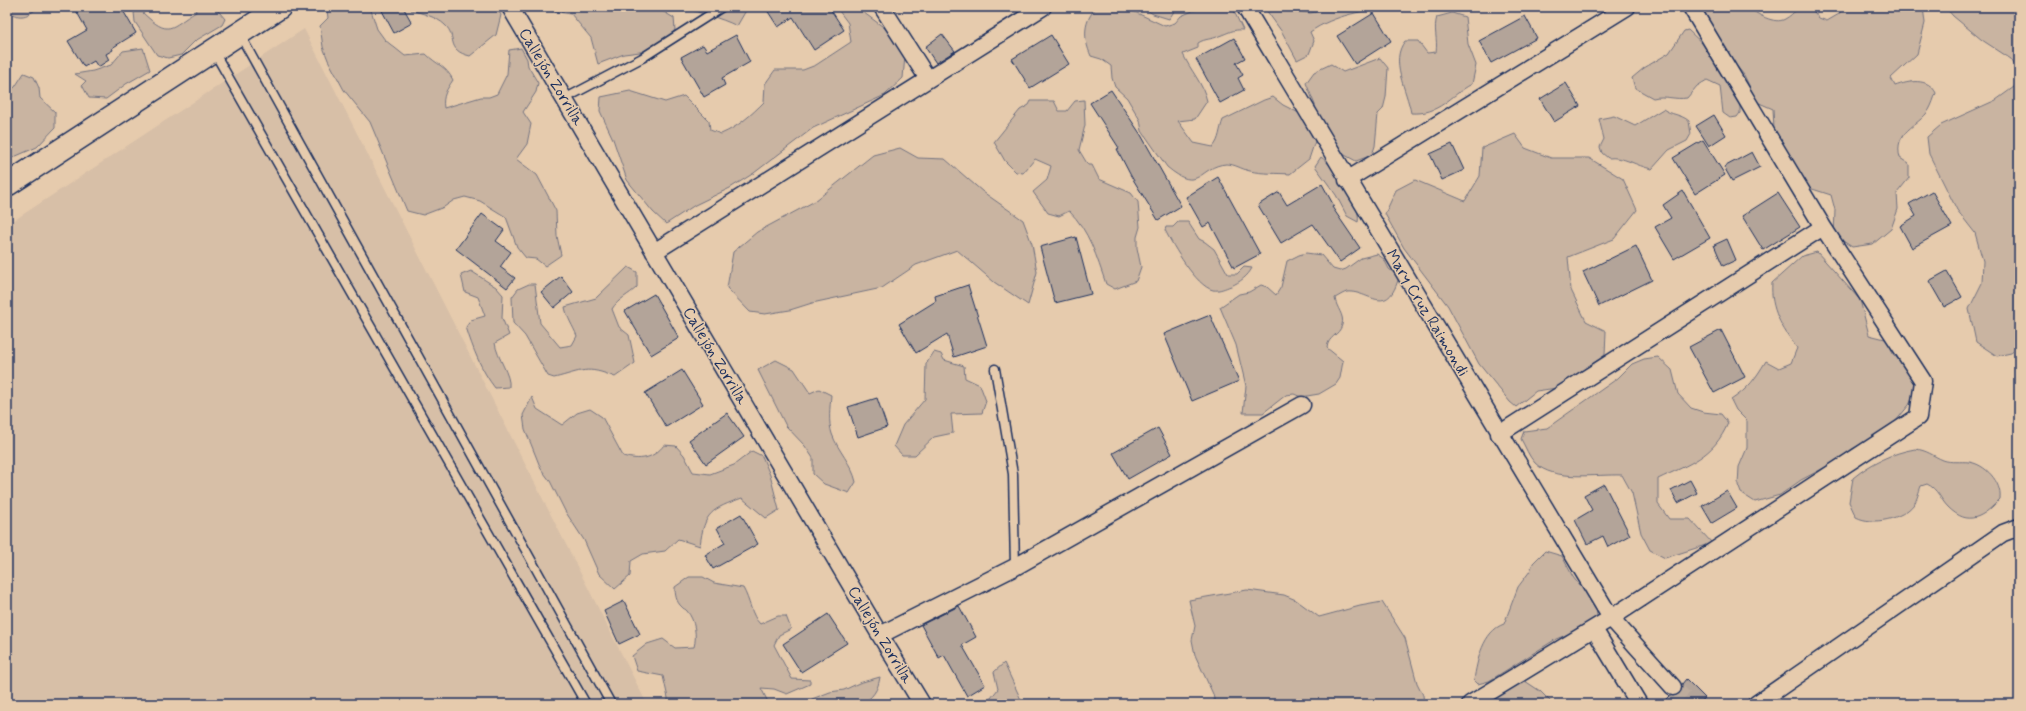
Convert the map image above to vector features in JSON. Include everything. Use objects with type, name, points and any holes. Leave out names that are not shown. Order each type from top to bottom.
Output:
[{"type":"main road","points":[[7,185],[280,7]]},
{"type":"street","name":"Callejón Zorrilla","points":[[510,7],[880,636],[922,704]]},
{"type":"street","points":[[882,7],[928,79]]},
{"type":"street","points":[[654,252],[1042,7]]},
{"type":"street","name":"Mary Cruz Raimondi","points":[[1245,7],[1499,434],[1611,618],[1673,687]]},
{"type":"street","points":[[1348,180],[1628,7]]},
{"type":"street","points":[[1470,704],[1594,629],[1918,417],[1923,380],[1823,227],[1691,7]]},
{"type":"street","points":[[1499,434],[1823,227]]},
{"type":"street","points":[[880,636],[1015,567],[1302,405]]},
{"type":"street","points":[[1756,704],[2003,533],[2019,527]]},
{"type":"street","points":[[1594,629],[1639,704]]},
{"type":"lane","points":[[564,99],[642,58],[722,7]]},
{"type":"lane","points":[[239,33],[611,704]]},
{"type":"lane","points":[[213,50],[586,704]]},
{"type":"lane","points":[[995,369],[1013,474],[1015,567]]},
{"type":"shaded area","points":[[8,7],[39,7],[27,15],[16,16],[7,12]]},
{"type":"shaded area","points":[[195,7],[215,7],[225,19],[222,25],[195,41],[181,55],[168,58],[157,55],[135,22],[134,12],[142,12],[159,26],[170,28],[196,12]]},
{"type":"shaded area","points":[[332,7],[370,7],[377,29],[385,40],[405,56],[426,54],[444,69],[453,80],[444,96],[444,108],[497,94],[507,74],[509,50],[521,48],[527,59],[528,66],[538,83],[536,92],[523,112],[531,124],[527,144],[516,159],[537,175],[556,211],[557,236],[561,255],[545,266],[536,259],[526,258],[517,247],[506,217],[480,201],[465,197],[454,200],[444,207],[423,215],[407,211],[370,122],[344,90],[328,60],[323,47],[320,26],[328,18],[327,10]]},
{"type":"shaded area","points":[[409,7],[496,7],[501,15],[496,35],[470,56],[457,50],[449,30],[442,22],[411,10]]},
{"type":"shaded area","points":[[541,7],[662,7],[659,9],[674,18],[675,30],[663,41],[648,51],[624,54],[598,64],[591,38],[571,14],[552,11]]},
{"type":"shaded area","points":[[683,7],[748,7],[737,26],[724,20]]},
{"type":"shaded area","points":[[836,7],[856,7],[886,29],[905,56],[903,78],[885,95],[813,128],[754,173],[730,188],[695,205],[666,224],[653,212],[627,180],[613,139],[600,111],[601,97],[630,91],[665,102],[684,96],[709,121],[710,130],[721,134],[744,120],[764,102],[765,84],[775,70],[803,70],[816,65],[851,42],[848,23]]},
{"type":"shaded area","points":[[1097,7],[1124,7],[1165,26],[1175,23],[1181,16],[1195,10],[1208,7],[1232,7],[1243,30],[1233,31],[1204,40],[1198,43],[1198,48],[1183,54],[1203,88],[1207,101],[1195,119],[1178,121],[1194,143],[1213,147],[1218,138],[1223,120],[1273,97],[1283,105],[1299,113],[1315,141],[1309,159],[1290,174],[1255,172],[1226,164],[1210,169],[1199,177],[1193,179],[1186,179],[1178,175],[1167,167],[1142,131],[1140,120],[1127,98],[1115,87],[1112,78],[1111,66],[1101,59],[1091,56],[1088,49],[1086,30],[1089,18]]},
{"type":"shaded area","points":[[1142,7],[1177,7],[1169,19],[1153,14]]},
{"type":"shaded area","points":[[1264,7],[1293,7],[1298,11],[1310,13],[1316,12],[1321,7],[1394,7],[1350,14],[1319,26],[1310,32],[1314,41],[1309,54],[1297,60],[1282,32]]},
{"type":"shaded area","points":[[1700,7],[1748,7],[1756,13],[1776,21],[1789,17],[1801,8],[1810,7],[1819,18],[1827,21],[1839,14],[1843,7],[1923,7],[1925,23],[1917,54],[1891,78],[1895,86],[1912,82],[1923,82],[1933,88],[1936,93],[1929,110],[1903,135],[1900,142],[1900,158],[1909,164],[1909,178],[1897,193],[1898,209],[1891,229],[1873,244],[1852,247],[1834,235],[1835,210],[1831,195],[1803,186],[1774,130],[1773,109],[1757,102],[1744,75],[1725,52]]},
{"type":"shaded area","points":[[1945,7],[2019,7],[2019,73],[2011,59],[1982,40],[1953,16]]},
{"type":"shaded area","points":[[1452,13],[1465,17],[1468,44],[1476,65],[1472,84],[1437,108],[1421,113],[1411,113],[1400,76],[1400,49],[1405,41],[1418,41],[1427,53],[1436,52],[1435,26],[1437,17]]},
{"type":"shaded area","points":[[304,29],[647,704],[7,704],[7,225]]},
{"type":"shaded area","points":[[1688,30],[1705,46],[1740,101],[1740,113],[1737,117],[1730,118],[1723,113],[1720,86],[1707,80],[1697,86],[1687,98],[1653,98],[1635,88],[1632,78],[1644,68],[1669,53],[1684,31]]},
{"type":"shaded area","points":[[143,48],[150,70],[126,84],[106,99],[89,98],[82,85],[86,81],[75,74],[93,71],[111,65],[123,51]]},
{"type":"shaded area","points":[[1380,58],[1388,68],[1386,97],[1383,109],[1378,114],[1375,146],[1372,155],[1356,161],[1341,153],[1318,119],[1315,105],[1306,83],[1314,72],[1331,64],[1343,72]]},
{"type":"shaded area","points":[[24,73],[34,77],[39,88],[40,98],[55,112],[55,128],[37,147],[7,160],[7,93],[15,87]]},
{"type":"shaded area","points":[[2019,81],[2019,347],[2011,353],[1997,356],[1976,342],[1969,309],[1982,283],[1983,261],[1975,233],[1957,210],[1929,154],[1927,137],[1941,125],[1996,100],[2014,87]]},
{"type":"shaded area","points":[[1084,100],[1085,125],[1079,150],[1088,165],[1092,165],[1099,179],[1131,193],[1138,202],[1140,227],[1137,237],[1137,248],[1141,267],[1136,281],[1115,289],[1106,284],[1092,245],[1076,219],[1069,211],[1059,216],[1048,213],[1033,192],[1047,180],[1051,166],[1035,159],[1023,173],[1016,172],[1005,161],[994,142],[1020,110],[1029,105],[1031,101],[1054,101],[1059,111],[1067,111],[1075,101]]},
{"type":"shaded area","points":[[1663,109],[1689,121],[1691,134],[1687,141],[1669,150],[1652,169],[1619,158],[1608,158],[1602,153],[1600,147],[1604,139],[1599,119],[1614,116],[1635,126]]},
{"type":"shaded area","points":[[1515,134],[1525,148],[1551,158],[1589,158],[1623,179],[1637,210],[1614,239],[1568,257],[1571,290],[1586,321],[1606,331],[1605,355],[1557,388],[1536,391],[1516,407],[1510,402],[1479,364],[1448,306],[1404,248],[1385,214],[1396,190],[1415,180],[1465,201],[1480,176],[1482,148]]},
{"type":"shaded area","points":[[900,148],[918,158],[945,159],[983,192],[1023,220],[1032,244],[1037,272],[1028,305],[994,282],[957,250],[916,265],[882,288],[812,303],[790,310],[765,314],[750,312],[727,288],[733,252],[757,232],[815,201],[873,155]]},
{"type":"shaded area","points":[[1321,157],[1333,169],[1346,187],[1356,206],[1358,222],[1347,216],[1336,195],[1315,166]]},
{"type":"shaded area","points":[[1178,222],[1188,222],[1199,239],[1214,249],[1228,274],[1237,274],[1244,267],[1252,268],[1241,281],[1225,288],[1213,290],[1206,287],[1192,273],[1173,246],[1165,230],[1166,227],[1173,227]]},
{"type":"shaded area","points":[[1817,252],[1860,300],[1869,335],[1889,340],[1893,354],[1911,373],[1915,385],[1913,397],[1909,405],[1891,427],[1884,433],[1852,449],[1839,460],[1801,480],[1780,495],[1755,502],[1741,493],[1738,485],[1739,467],[1747,448],[1747,421],[1736,410],[1731,400],[1751,383],[1766,361],[1779,368],[1791,363],[1797,348],[1786,333],[1778,318],[1773,301],[1772,283],[1802,256]]},
{"type":"shaded area","points":[[1306,253],[1321,255],[1333,269],[1340,271],[1346,269],[1361,258],[1377,254],[1384,259],[1389,269],[1399,277],[1394,290],[1389,297],[1383,300],[1377,300],[1347,292],[1335,298],[1343,321],[1341,329],[1331,338],[1327,348],[1343,361],[1340,378],[1336,384],[1319,394],[1301,397],[1294,394],[1286,395],[1263,413],[1243,413],[1246,386],[1236,345],[1220,307],[1239,294],[1249,292],[1261,285],[1267,287],[1276,295],[1281,287],[1287,261]]},
{"type":"shaded area","points":[[628,267],[637,272],[637,287],[617,302],[612,309],[619,327],[629,335],[635,363],[615,377],[591,370],[578,371],[554,378],[548,376],[525,336],[513,323],[512,297],[518,289],[529,284],[535,284],[540,323],[560,347],[572,345],[577,336],[565,307],[596,298]]},
{"type":"shaded area","points":[[471,271],[496,287],[503,295],[502,318],[509,335],[495,343],[498,355],[508,377],[509,387],[495,388],[482,367],[466,327],[471,320],[485,316],[478,297],[465,292],[461,275]]},
{"type":"shaded area","points":[[934,352],[941,354],[944,360],[964,366],[965,378],[980,385],[986,401],[982,413],[951,414],[953,433],[934,437],[915,455],[902,455],[894,446],[903,425],[925,399],[926,364]]},
{"type":"shaded area","points":[[1658,357],[1672,370],[1678,394],[1691,408],[1703,412],[1721,414],[1728,423],[1716,444],[1708,452],[1690,464],[1658,479],[1658,504],[1669,519],[1690,519],[1712,543],[1665,558],[1650,550],[1641,533],[1632,493],[1622,475],[1576,476],[1553,473],[1543,469],[1533,461],[1521,439],[1524,431],[1547,428],[1618,378],[1632,364],[1644,359]]},
{"type":"shaded area","points":[[776,360],[794,369],[810,393],[819,389],[831,395],[830,420],[832,434],[854,475],[856,482],[849,493],[824,484],[813,474],[813,458],[805,446],[786,426],[758,370]]},
{"type":"shaded area","points":[[532,397],[537,409],[562,425],[577,413],[590,409],[602,417],[623,456],[629,458],[646,458],[660,450],[664,445],[676,446],[684,455],[693,472],[710,474],[734,465],[752,451],[762,456],[770,475],[779,510],[766,518],[742,498],[723,505],[711,513],[707,519],[700,546],[678,539],[665,551],[643,554],[631,561],[630,576],[615,589],[599,574],[584,540],[565,511],[550,481],[541,469],[525,429],[523,415]]},
{"type":"shaded area","points":[[1915,449],[1946,461],[1969,462],[1981,466],[1995,480],[2000,493],[2000,499],[1982,515],[1969,518],[1963,517],[1948,507],[1936,491],[1927,484],[1921,486],[1914,504],[1903,514],[1887,520],[1879,521],[1863,520],[1856,517],[1849,502],[1853,478],[1882,459]]},
{"type":"shaded area","points":[[1545,551],[1562,556],[1579,585],[1587,587],[1596,607],[1596,620],[1584,628],[1556,639],[1489,681],[1478,684],[1474,680],[1475,672],[1479,656],[1486,640],[1491,633],[1504,624],[1518,587],[1530,571],[1533,563]]},
{"type":"shaded area","points":[[689,577],[703,577],[714,583],[743,588],[753,612],[760,624],[778,616],[786,616],[791,629],[779,635],[774,645],[792,679],[810,680],[810,684],[787,694],[774,689],[761,688],[769,704],[668,704],[663,676],[637,671],[632,656],[647,644],[663,639],[675,648],[694,647],[694,623],[687,610],[682,608],[678,603],[675,590],[675,587]]},
{"type":"shaded area","points":[[1247,590],[1284,595],[1296,600],[1319,617],[1360,606],[1382,602],[1405,638],[1417,683],[1423,695],[1424,704],[1215,704],[1213,694],[1195,655],[1192,640],[1195,626],[1189,600]]},
{"type":"shaded area","points":[[1004,663],[1023,704],[981,704],[991,698],[998,689],[994,672]]},
{"type":"shaded area","points":[[880,677],[878,686],[874,693],[869,699],[861,704],[799,704],[830,692],[844,690],[859,683]]},
{"type":"shaded area","points":[[1522,679],[1540,691],[1553,704],[1488,704],[1501,691]]},
{"type":"building","points":[[74,7],[121,7],[136,33],[112,48],[113,50],[106,54],[109,60],[98,67],[94,61],[84,67],[68,41],[87,30]]},
{"type":"building","points":[[380,7],[403,7],[412,23],[394,33]]},
{"type":"building","points":[[765,7],[829,7],[844,30],[814,50],[793,17],[778,27]]},
{"type":"building","points":[[1374,13],[1391,41],[1355,64],[1337,36]]},
{"type":"building","points":[[1525,16],[1537,38],[1491,63],[1479,41]]},
{"type":"building","points":[[942,34],[955,51],[936,63],[925,47]]},
{"type":"building","points":[[736,35],[750,62],[722,78],[725,85],[704,97],[681,57],[703,45],[707,51]]},
{"type":"building","points":[[1051,35],[1069,64],[1030,88],[1012,59]]},
{"type":"building","points":[[1234,38],[1245,58],[1236,63],[1243,75],[1238,78],[1244,90],[1220,103],[1196,59]]},
{"type":"building","points":[[1566,83],[1580,106],[1554,122],[1540,99]]},
{"type":"building","points":[[1111,90],[1141,135],[1181,206],[1158,220],[1131,176],[1117,149],[1119,148],[1090,103]]},
{"type":"building","points":[[1714,115],[1726,135],[1709,146],[1696,126]]},
{"type":"building","points":[[1703,140],[1725,175],[1695,194],[1673,158]]},
{"type":"building","points":[[1452,144],[1464,170],[1442,180],[1430,154]]},
{"type":"building","points":[[1752,152],[1760,167],[1732,181],[1724,167]]},
{"type":"building","points":[[1218,177],[1260,254],[1234,268],[1210,223],[1203,227],[1186,197]]},
{"type":"building","points":[[1322,184],[1334,206],[1332,207],[1360,248],[1340,262],[1313,224],[1281,243],[1258,205],[1279,192],[1287,205]]},
{"type":"building","points":[[1683,191],[1710,238],[1674,259],[1655,227],[1671,218],[1663,205]]},
{"type":"building","points":[[1932,191],[1952,226],[1912,248],[1900,226],[1916,216],[1909,204]]},
{"type":"building","points":[[1778,193],[1800,227],[1763,250],[1742,216]]},
{"type":"building","points":[[482,214],[504,230],[496,241],[511,252],[500,267],[515,278],[507,288],[456,249]]},
{"type":"building","points":[[1076,237],[1091,294],[1055,303],[1040,247]]},
{"type":"building","points":[[1727,239],[1736,260],[1723,266],[1714,245]]},
{"type":"building","points":[[1636,246],[1652,280],[1599,306],[1583,272]]},
{"type":"building","points":[[1947,271],[1962,297],[1944,307],[1929,281]]},
{"type":"building","points":[[561,276],[573,292],[554,308],[541,292]]},
{"type":"building","points":[[968,285],[987,346],[954,357],[947,334],[916,353],[899,324],[936,301],[935,296]]},
{"type":"building","points":[[654,294],[679,338],[651,355],[625,311]]},
{"type":"building","points":[[1210,315],[1239,381],[1192,401],[1164,334]]},
{"type":"building","points":[[1721,330],[1745,377],[1714,393],[1689,347]]},
{"type":"building","points":[[682,370],[703,404],[666,427],[645,393]]},
{"type":"building","points":[[877,398],[887,427],[858,437],[848,407]]},
{"type":"building","points":[[727,413],[744,437],[706,464],[689,440]]},
{"type":"building","points":[[1158,428],[1172,454],[1128,479],[1113,453]]},
{"type":"building","points":[[1690,480],[1697,493],[1678,503],[1671,490]]},
{"type":"building","points":[[1604,484],[1630,535],[1608,547],[1603,536],[1587,544],[1575,520],[1592,510],[1584,495]]},
{"type":"building","points":[[1727,491],[1737,508],[1712,523],[1702,506]]},
{"type":"building","points":[[741,514],[758,544],[713,569],[705,555],[725,543],[717,528]]},
{"type":"building","points":[[624,601],[640,634],[619,644],[604,611]]},
{"type":"building","points":[[959,606],[976,637],[962,645],[985,685],[967,696],[944,655],[939,658],[921,625]]},
{"type":"building","points":[[828,614],[847,643],[801,672],[783,644]]},
{"type":"building","points":[[1686,679],[1705,698],[1698,704],[1661,704],[1669,696],[1680,694],[1682,684]]},
{"type":"tunnel","points":[[1673,687],[1690,704]]}]
